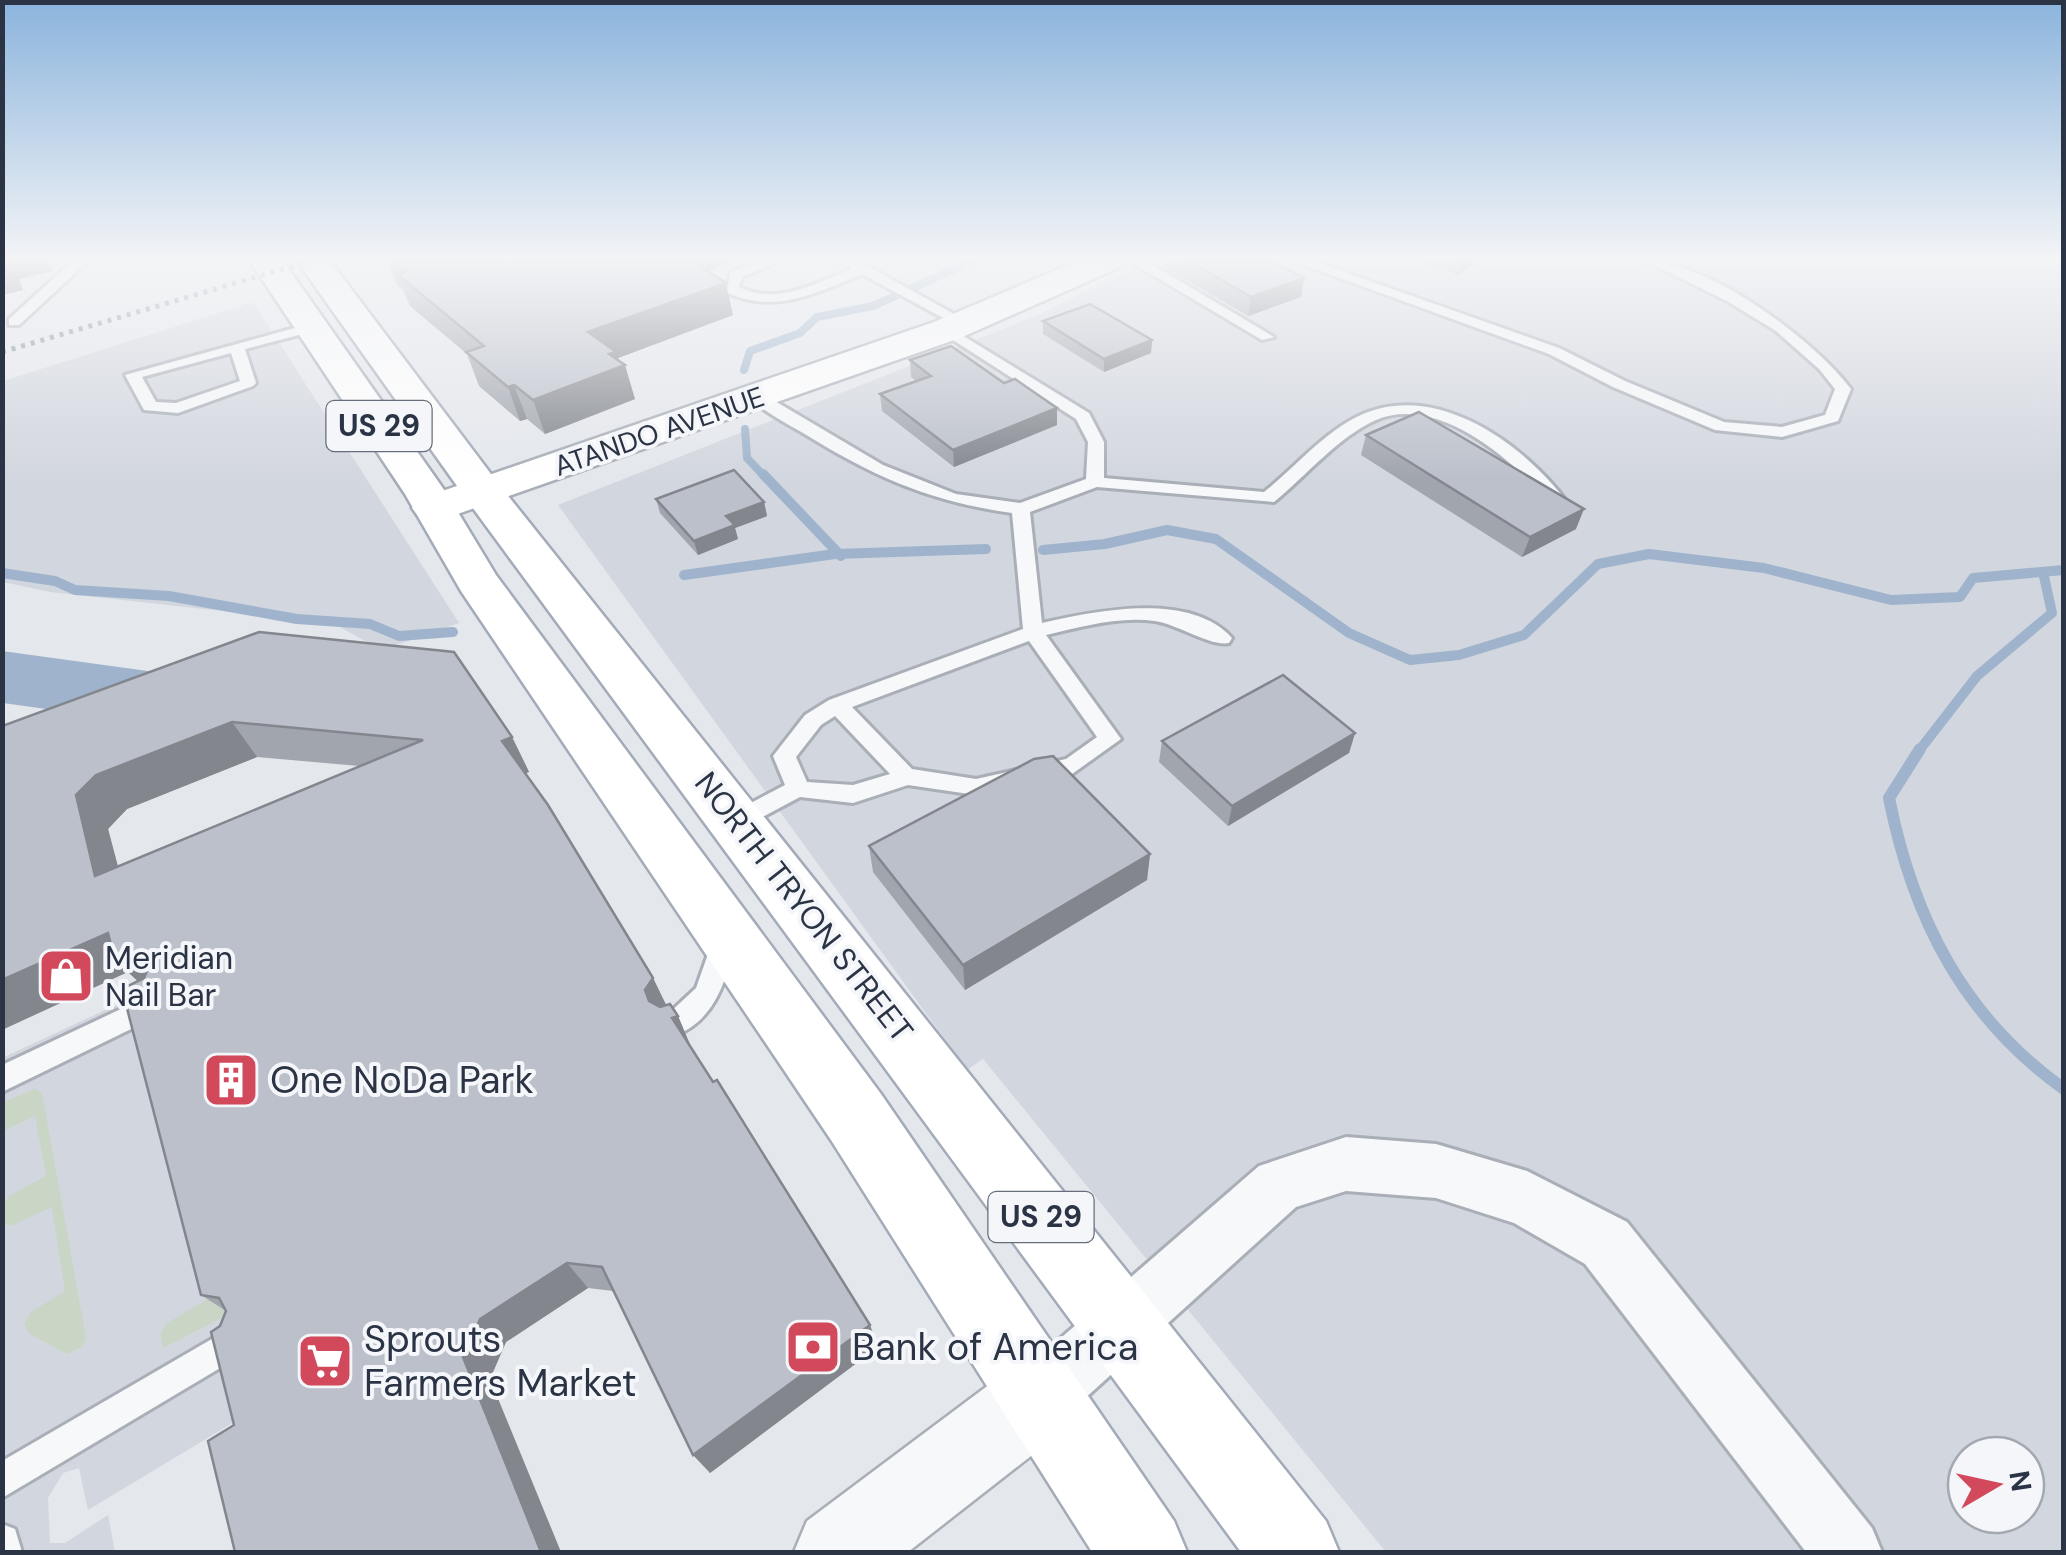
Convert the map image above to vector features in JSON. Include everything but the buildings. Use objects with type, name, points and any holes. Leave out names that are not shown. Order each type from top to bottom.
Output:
[{"type":"main road","name":"NORTH TRYON STREET","points":[[313,334],[736,821],[1295,1552]]},
{"type":"main road","name":"NORTH TRYON STREET","points":[[357,334],[458,499],[477,581],[856,1117],[1143,1552]]},
{"type":"main road","name":"ATANDO AVENUE","points":[[458,499],[757,397],[913,334]]},
{"type":"street","points":[[838,1552],[1039,1398],[1279,1185],[1346,1164],[1436,1171],[1527,1199],[1606,1243],[1848,1552]]},
{"type":"lane","points":[[237,347],[248,383],[178,408],[150,406],[133,375],[237,347],[287,334]]},
{"type":"lane","points":[[965,334],[1083,416],[1096,442],[1094,482]]},
{"type":"lane","points":[[1260,334],[1266,337]]},
{"type":"lane","points":[[1507,334],[1554,350],[1619,384],[1720,427],[1782,432],[1832,418],[1843,389],[1820,356],[1790,334]]},
{"type":"lane","points":[[757,397],[806,428],[919,486],[950,498],[1021,509],[1094,482],[1268,498],[1371,416],[1398,411],[1468,427],[1502,446],[1542,480],[1558,502]]},
{"type":"lane","points":[[736,821],[798,788],[823,796],[855,795],[905,776],[976,788],[1072,766],[1110,739],[1033,632],[1021,509]]},
{"type":"lane","points":[[798,788],[784,756],[812,720],[837,705],[1033,632],[1133,610],[1195,622],[1222,638]]},
{"type":"lane","points":[[837,705],[905,776]]},
{"type":"lane","points":[[676,1023],[707,995],[724,947],[722,926]]},
{"type":"lane","points":[[2,1078],[166,1000]]},
{"type":"lane","points":[[2,1481],[244,1336]]},
{"type":"lane","points":[[2,1542],[4,1552]]},
{"type":"shaded area","points":[[153,334],[273,334],[459,623],[382,650],[332,623],[50,592],[3,582],[3,381]]},
{"type":"shaded area","points":[[991,334],[2063,334],[2063,1552],[1386,1552],[983,1059],[967,1070],[558,505]]},
{"type":"shaded area","points":[[243,946],[239,1419],[88,1510],[79,1468],[63,1473],[48,1498],[50,1543],[65,1543],[108,1515],[115,1552],[3,1552],[2,1058]]},
{"type":"green space","points":[[35,1089],[42,1093],[86,1338],[83,1346],[67,1354],[30,1334],[24,1324],[31,1312],[65,1291],[52,1207],[6,1225],[3,1206],[9,1196],[46,1176],[35,1116],[3,1131],[3,1102]]},
{"type":"green space","points":[[230,1286],[237,1310],[163,1348],[161,1333],[167,1323]]},
{"type":"water","points":[[2,651],[184,676],[89,715],[3,703]]},
{"type":"waterway","points":[[744,370],[750,351],[798,334]]},
{"type":"waterway","points":[[745,429],[747,458],[765,477]]},
{"type":"waterway","points":[[763,474],[839,554]]},
{"type":"waterway","points":[[1043,550],[1105,544],[1167,530],[1216,539],[1349,633],[1410,660],[1459,655],[1524,635],[1598,564],[1649,554],[1764,568],[1891,600],[1960,597],[1973,578],[2064,570]]},
{"type":"waterway","points":[[839,554],[986,549]]},
{"type":"waterway","points":[[684,575],[839,554]]},
{"type":"waterway","points":[[1919,751],[1977,676],[2052,613],[2043,572]]},
{"type":"waterway","points":[[2,573],[55,581],[75,590],[169,596],[297,619],[370,624],[399,636],[453,632]]},
{"type":"waterway","points":[[1919,751],[1889,798],[1899,842],[1928,924],[1971,997],[1997,1030],[2064,1089]]},
{"type":"railway","points":[[2,352],[64,334]]},
{"type":"place","name":"Meridian Nail Bar","points":[[66,976]]},
{"type":"place","name":"One NoDa Park","points":[[231,1080]]},
{"type":"place","name":"Bank of America","points":[[813,1347]]},
{"type":"place","name":"Sprouts Farmers Market","points":[[325,1361]]}]
